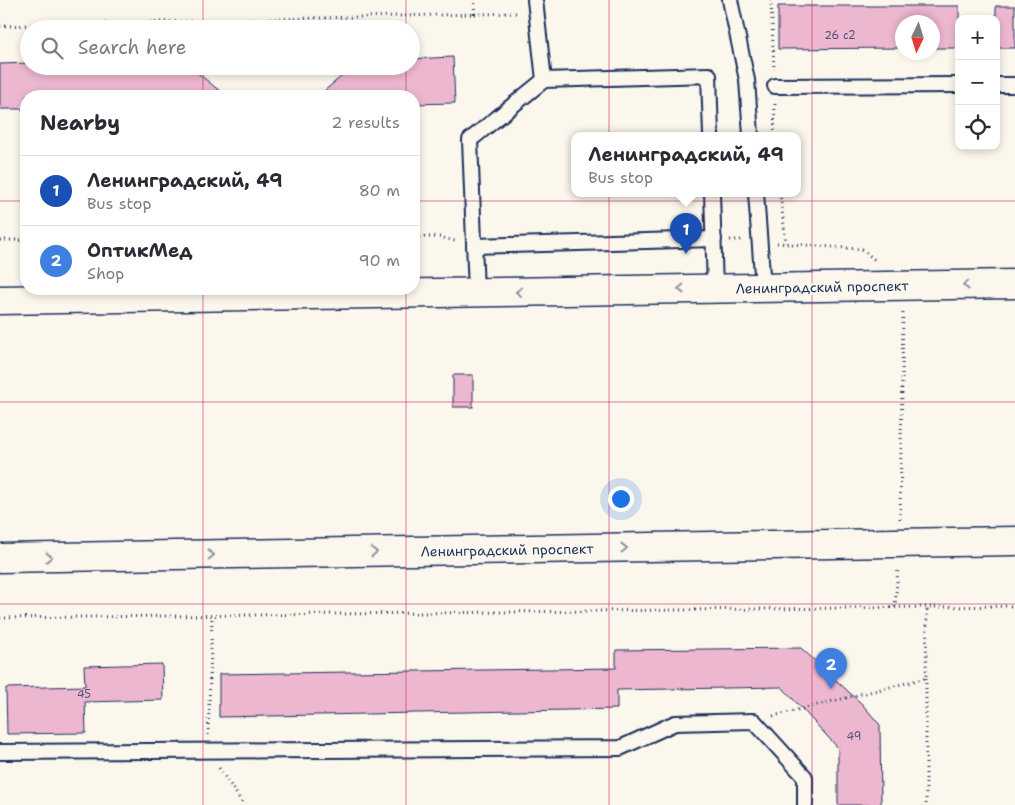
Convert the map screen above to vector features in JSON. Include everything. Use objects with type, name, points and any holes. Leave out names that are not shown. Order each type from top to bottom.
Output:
[{"type":"main road","name":"Ленинградский проспект","points":[[420,293],[1015,284]]},
{"type":"main road","name":"Ленинградский проспект","points":[[0,300],[298,295]]},
{"type":"main road","name":"Ленинградский проспект","points":[[0,558],[1015,542]]},
{"type":"lane","points":[[730,0],[747,80],[751,132]]},
{"type":"lane","points":[[536,6],[544,80]]},
{"type":"lane","points":[[476,292],[470,140],[544,80],[709,75],[710,132]]},
{"type":"lane","points":[[775,86],[955,85]]},
{"type":"lane","points":[[1000,85],[1015,85]]},
{"type":"lane","points":[[712,197],[715,289]]},
{"type":"lane","points":[[756,197],[763,288]]},
{"type":"lane","points":[[474,246],[714,239]]},
{"type":"lane","points":[[0,752],[620,748],[676,723],[754,721],[805,777],[805,805]]},
{"type":"path","points":[[474,14],[475,0]]},
{"type":"path","points":[[237,20],[474,14],[536,6]]},
{"type":"path","points":[[0,26],[20,25]]},
{"type":"path","points":[[780,197],[786,243]]},
{"type":"path","points":[[420,237],[440,237],[474,246]]},
{"type":"path","points":[[714,239],[862,249],[903,286],[900,543],[895,607]]},
{"type":"path","points":[[0,240],[20,240]]},
{"type":"path","points":[[0,618],[1015,606]]},
{"type":"path","points":[[926,805],[927,607]]},
{"type":"path","points":[[212,616],[208,751],[244,805]]},
{"type":"path","points":[[754,721],[926,678]]},
{"type":"building","points":[[778,6],[959,6],[959,15],[955,15],[955,48],[940,48],[940,15],[895,15],[895,48],[778,49]]},
{"type":"building","points":[[996,6],[1015,6],[1015,48],[1000,48],[1000,15],[996,15]]},
{"type":"building","points":[[453,57],[455,103],[420,104],[420,90],[325,90],[343,75],[420,75],[420,59]]},
{"type":"building","points":[[20,63],[20,75],[200,75],[219,90],[20,90],[20,109],[0,109],[0,64]]},
{"type":"building","points":[[453,375],[473,375],[473,407],[453,407]]},
{"type":"building","points":[[801,648],[862,704],[880,725],[881,805],[838,805],[838,748],[782,687],[617,690],[617,709],[219,717],[219,674],[616,668],[616,650]]},
{"type":"building","points":[[162,664],[163,700],[85,702],[86,733],[7,734],[6,688],[85,686],[84,666]]},
{"type":"place","name":"Ленинградский, 49","points":[[686,254]]},
{"type":"place","name":"ОптикМед","points":[[831,689]]}]
